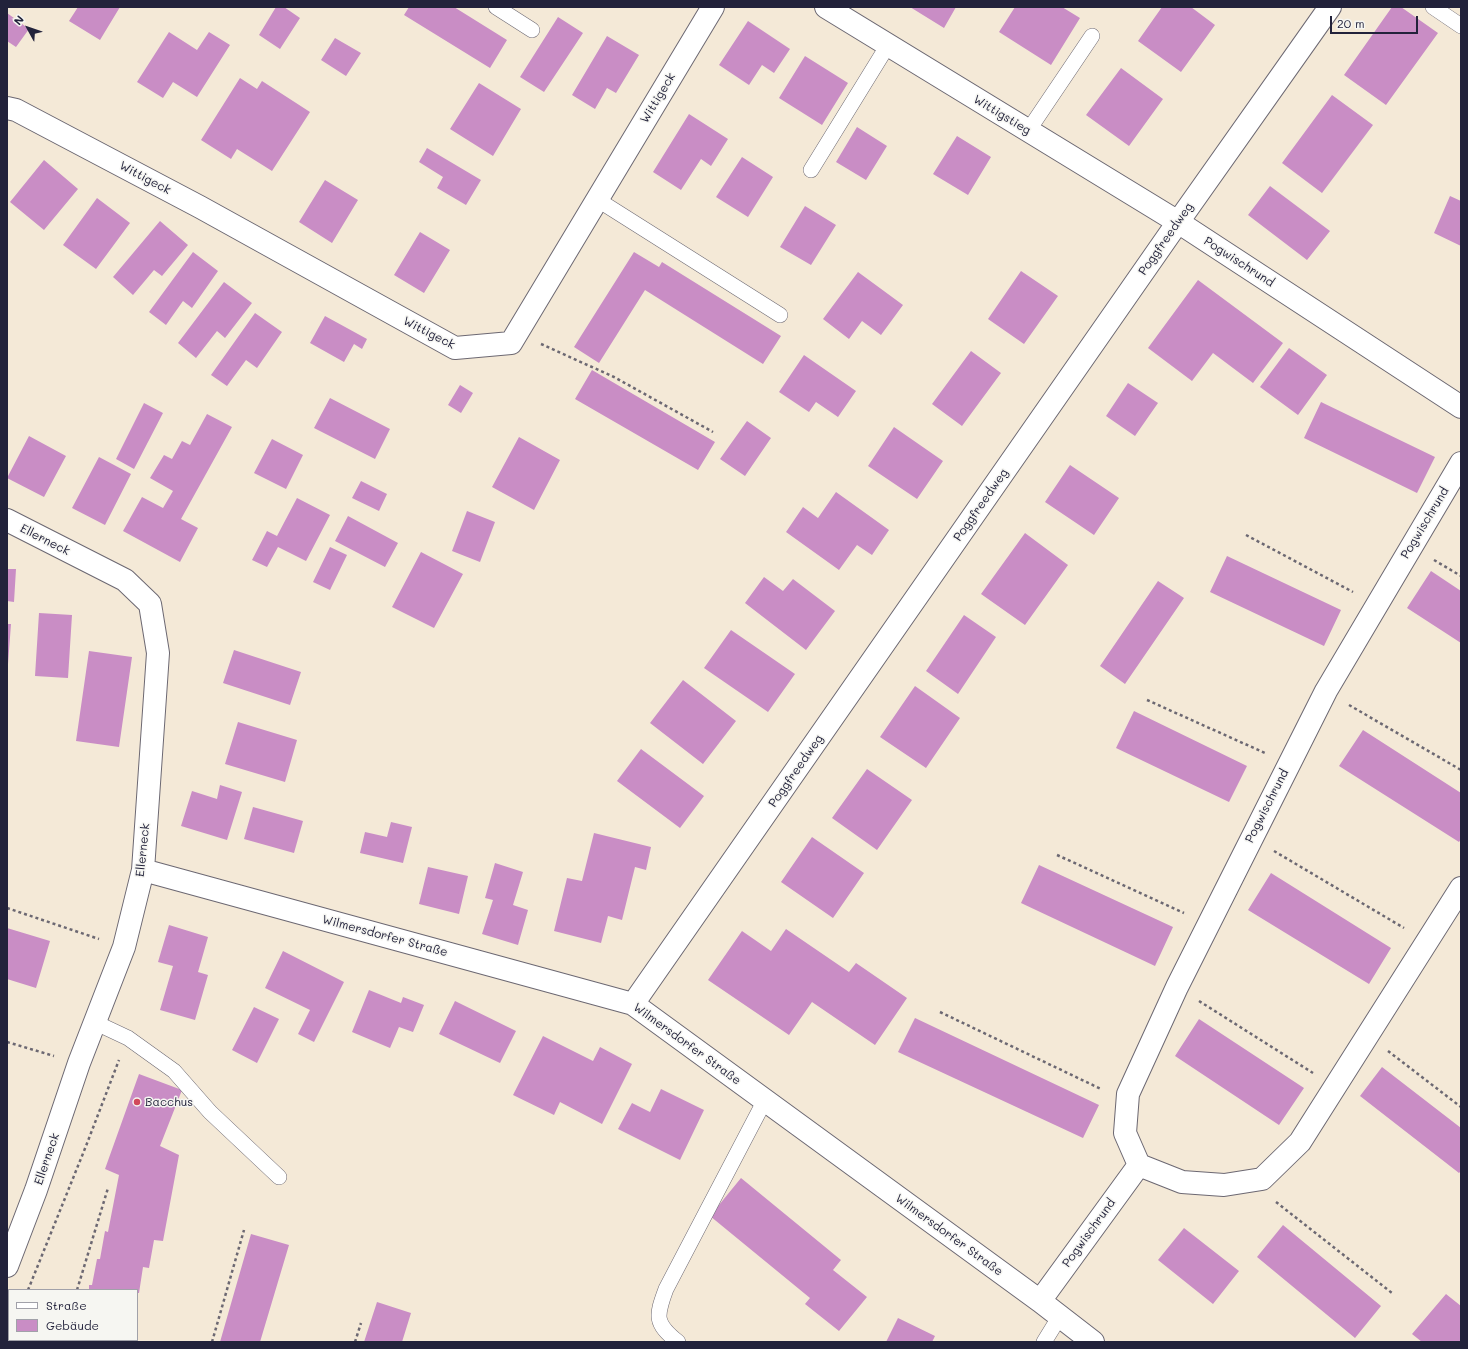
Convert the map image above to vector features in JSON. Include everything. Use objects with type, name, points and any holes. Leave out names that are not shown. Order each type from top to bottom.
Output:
[{"type":"street","name":"Wittigeck","points":[[7,108],[16,110],[200,207],[455,348],[511,343],[713,7]]},
{"type":"street","name":"Wittigstieg","points":[[826,7],[1178,222]]},
{"type":"street","name":"Poggfreedweg","points":[[633,1004],[1178,222],[1330,7]]},
{"type":"street","name":"Pogwischrund","points":[[1178,222],[1461,407]]},
{"type":"street","name":"Pogwischrund","points":[[1040,1300],[1139,1165],[1125,1133],[1128,1094],[1177,987],[1326,691],[1461,463]]},
{"type":"street","name":"Ellerneck","points":[[7,520],[125,580],[150,604],[158,653],[143,870],[124,947],[94,1022],[36,1190],[7,1266]]},
{"type":"street","name":"Wilmersdorfer Straße","points":[[143,870],[633,1004],[1040,1300],[1093,1342]]},
{"type":"street","points":[[1139,1165],[1182,1182],[1224,1185],[1262,1179],[1300,1142],[1461,888]]},
{"type":"lane","points":[[496,7],[532,30]]},
{"type":"lane","points":[[1433,7],[1461,26]]},
{"type":"lane","points":[[1028,131],[1092,36]]},
{"type":"lane","points":[[811,170],[888,45]]},
{"type":"lane","points":[[598,200],[780,315]]},
{"type":"lane","points":[[94,1022],[128,1038],[174,1072],[210,1112],[280,1177]]},
{"type":"lane","points":[[678,1342],[660,1324],[658,1310],[666,1289],[765,1100]]},
{"type":"lane","points":[[1044,1342],[1060,1316]]},
{"type":"path","points":[[517,333],[614,377],[714,432]]},
{"type":"path","points":[[1246,535],[1377,605]]},
{"type":"path","points":[[1326,691],[1461,770]]},
{"type":"path","points":[[1147,700],[1289,764]]},
{"type":"path","points":[[1251,838],[1427,942]]},
{"type":"path","points":[[1057,855],[1208,924]]},
{"type":"path","points":[[7,908],[124,947]]},
{"type":"path","points":[[1177,987],[1335,1088]]},
{"type":"path","points":[[940,1012],[1127,1102]]},
{"type":"path","points":[[1368,1036],[1461,1107]]},
{"type":"path","points":[[28,1289],[128,1038]]},
{"type":"path","points":[[7,1042],[79,1063]]},
{"type":"path","points":[[1262,1179],[1270,1198],[1392,1293]]},
{"type":"path","points":[[78,1289],[108,1188]]},
{"type":"path","points":[[212,1342],[244,1230]]},
{"type":"path","points":[[354,1342],[361,1323]]},
{"type":"building","points":[[78,7],[120,7],[100,40],[69,21]]},
{"type":"building","points":[[276,7],[284,7],[300,18],[280,49],[259,35]]},
{"type":"building","points":[[409,7],[454,7],[507,40],[490,68],[404,15]]},
{"type":"building","points":[[910,7],[956,7],[944,28]]},
{"type":"building","points":[[1015,7],[1062,7],[1080,18],[1051,65],[999,32]]},
{"type":"building","points":[[1162,7],[1191,7],[1215,25],[1181,72],[1138,41]]},
{"type":"building","points":[[1392,7],[1401,7],[1438,33],[1386,105],[1344,75]]},
{"type":"building","points":[[7,13],[29,29],[16,47],[7,41]]},
{"type":"building","points":[[558,17],[583,33],[544,92],[520,77]]},
{"type":"building","points":[[748,21],[790,49],[774,73],[762,65],[749,85],[719,65]]},
{"type":"building","points":[[169,32],[197,50],[209,32],[230,45],[197,97],[173,82],[163,98],[137,82]]},
{"type":"building","points":[[607,36],[639,55],[616,93],[607,88],[595,109],[572,95]]},
{"type":"building","points":[[335,38],[361,53],[346,76],[321,60]]},
{"type":"building","points":[[805,56],[848,83],[822,125],[779,98]]},
{"type":"building","points":[[1121,68],[1163,99],[1129,146],[1086,115]]},
{"type":"building","points":[[240,78],[257,89],[262,81],[310,112],[272,171],[237,149],[231,159],[201,140]]},
{"type":"building","points":[[479,83],[521,109],[493,156],[450,129]]},
{"type":"building","points":[[1332,95],[1373,125],[1322,193],[1282,163]]},
{"type":"building","points":[[689,114],[728,139],[711,166],[701,159],[681,190],[653,172]]},
{"type":"building","points":[[857,127],[887,146],[866,180],[836,162]]},
{"type":"building","points":[[957,136],[991,157],[968,195],[933,174]]},
{"type":"building","points":[[427,148],[481,180],[466,205],[437,188],[443,177],[419,162]]},
{"type":"building","points":[[742,157],[773,177],[748,217],[716,197]]},
{"type":"building","points":[[44,160],[78,189],[44,230],[10,202]]},
{"type":"building","points":[[325,180],[358,200],[332,243],[299,222]]},
{"type":"building","points":[[1270,186],[1330,231],[1307,260],[1248,215]]},
{"type":"building","points":[[1450,196],[1461,201],[1461,246],[1434,233]]},
{"type":"building","points":[[97,198],[130,223],[96,269],[63,245]]},
{"type":"building","points":[[805,206],[836,225],[811,265],[780,247]]},
{"type":"building","points":[[160,221],[188,245],[162,276],[154,270],[133,295],[113,277]]},
{"type":"building","points":[[420,232],[450,250],[424,293],[394,275]]},
{"type":"building","points":[[193,252],[218,271],[192,308],[183,301],[166,325],[149,312]]},
{"type":"building","points":[[634,252],[659,267],[662,262],[781,336],[763,364],[645,290],[599,363],[574,347]]},
{"type":"building","points":[[1021,271],[1058,296],[1024,344],[988,319]]},
{"type":"building","points":[[858,272],[903,305],[881,335],[862,321],[849,339],[823,319]]},
{"type":"building","points":[[1198,280],[1283,343],[1253,383],[1213,353],[1192,381],[1148,348]]},
{"type":"building","points":[[224,282],[252,303],[225,338],[217,331],[196,358],[178,343]]},
{"type":"building","points":[[255,313],[282,332],[257,368],[246,360],[227,386],[211,375]]},
{"type":"building","points":[[325,316],[367,339],[362,349],[354,344],[344,362],[310,343]]},
{"type":"building","points":[[1289,348],[1327,375],[1298,415],[1260,387]]},
{"type":"building","points":[[971,351],[1001,373],[962,426],[932,404]]},
{"type":"building","points":[[804,355],[856,391],[838,417],[816,402],[809,412],[779,392]]},
{"type":"building","points":[[592,370],[715,442],[698,470],[575,399]]},
{"type":"building","points":[[1128,383],[1158,403],[1135,436],[1106,416]]},
{"type":"building","points":[[460,385],[473,393],[461,413],[448,405]]},
{"type":"building","points":[[330,398],[390,429],[375,459],[314,428]]},
{"type":"building","points":[[1321,402],[1435,457],[1417,493],[1304,438]]},
{"type":"building","points":[[144,403],[163,413],[134,469],[116,459]]},
{"type":"building","points":[[207,414],[232,427],[181,519],[198,528],[180,562],[123,531],[142,497],[163,508],[173,491],[150,478],[164,455],[172,459],[182,441],[190,445]]},
{"type":"building","points":[[747,421],[771,438],[745,476],[720,459]]},
{"type":"building","points":[[894,427],[943,461],[917,499],[868,466]]},
{"type":"building","points":[[29,436],[66,456],[44,497],[7,478]]},
{"type":"building","points":[[519,437],[560,460],[534,510],[492,487]]},
{"type":"building","points":[[272,439],[303,455],[286,489],[254,473]]},
{"type":"building","points":[[99,457],[131,474],[105,525],[72,508]]},
{"type":"building","points":[[1070,465],[1119,498],[1094,535],[1045,502]]},
{"type":"building","points":[[361,481],[387,494],[379,511],[352,498]]},
{"type":"building","points":[[836,492],[889,530],[872,555],[857,545],[839,570],[786,532],[803,507],[818,518]]},
{"type":"building","points":[[297,498],[330,515],[306,561],[278,547],[267,567],[252,560],[267,531],[277,536]]},
{"type":"building","points":[[467,511],[495,522],[480,562],[452,551]]},
{"type":"building","points":[[348,516],[398,543],[385,567],[335,541]]},
{"type":"building","points":[[1025,533],[1068,565],[1025,625],[981,594]]},
{"type":"building","points":[[330,547],[347,555],[330,590],[313,582]]},
{"type":"building","points":[[421,552],[463,574],[434,628],[392,607]]},
{"type":"building","points":[[1227,556],[1341,610],[1324,646],[1210,592]]},
{"type":"building","points":[[7,569],[16,569],[14,602],[7,601]]},
{"type":"building","points":[[1431,571],[1461,591],[1461,643],[1407,608]]},
{"type":"building","points":[[764,577],[783,591],[793,579],[835,611],[806,650],[745,603]]},
{"type":"building","points":[[1158,581],[1184,598],[1125,684],[1100,666]]},
{"type":"building","points":[[39,613],[72,615],[68,678],[35,676]]},
{"type":"building","points":[[964,615],[996,637],[958,694],[926,671]]},
{"type":"building","points":[[7,624],[11,624],[8,664],[7,664]]},
{"type":"building","points":[[731,630],[795,674],[768,712],[704,668]]},
{"type":"building","points":[[234,650],[301,672],[290,705],[223,683]]},
{"type":"building","points":[[89,651],[132,657],[119,747],[76,741]]},
{"type":"building","points":[[683,680],[736,721],[703,764],[650,723]]},
{"type":"building","points":[[915,686],[960,718],[926,768],[880,737]]},
{"type":"building","points":[[1134,711],[1247,766],[1229,802],[1116,748]]},
{"type":"building","points":[[238,722],[297,740],[285,782],[225,764]]},
{"type":"building","points":[[1363,730],[1461,793],[1461,839],[1459,842],[1339,766]]},
{"type":"building","points":[[641,749],[704,796],[680,828],[617,781]]},
{"type":"building","points":[[867,769],[912,800],[877,850],[832,818]]},
{"type":"building","points":[[220,785],[242,792],[227,840],[181,826],[192,791],[217,799]]},
{"type":"building","points":[[253,807],[303,821],[294,853],[244,839]]},
{"type":"building","points":[[391,822],[412,827],[403,863],[360,853],[365,832],[387,837]]},
{"type":"building","points":[[594,833],[651,847],[646,870],[635,867],[622,920],[608,916],[601,943],[554,931],[567,878],[582,881]]},
{"type":"building","points":[[812,837],[864,873],[833,918],[781,882]]},
{"type":"building","points":[[495,863],[523,872],[513,905],[528,910],[518,945],[482,934],[493,900],[485,898]]},
{"type":"building","points":[[1039,865],[1173,927],[1155,966],[1021,903]]},
{"type":"building","points":[[428,867],[468,876],[459,914],[419,904]]},
{"type":"building","points":[[1271,873],[1391,948],[1369,984],[1248,910]]},
{"type":"building","points":[[169,925],[208,937],[198,972],[208,975],[195,1020],[160,1010],[173,966],[158,962]]},
{"type":"building","points":[[7,928],[50,941],[36,988],[7,979]]},
{"type":"building","points":[[786,929],[849,972],[856,963],[907,998],[875,1045],[812,1002],[789,1035],[708,980],[742,931],[771,951]]},
{"type":"building","points":[[283,951],[344,982],[314,1042],[298,1034],[310,1010],[265,988]]},
{"type":"building","points":[[369,990],[401,1003],[403,997],[424,1005],[413,1032],[399,1027],[390,1048],[352,1032]]},
{"type":"building","points":[[455,1001],[516,1031],[500,1063],[439,1034]]},
{"type":"building","points":[[254,1007],[279,1019],[257,1063],[232,1050]]},
{"type":"building","points":[[915,1018],[1099,1105],[1083,1138],[898,1052]]},
{"type":"building","points":[[1199,1019],[1304,1088],[1279,1125],[1175,1056]]},
{"type":"building","points":[[543,1036],[593,1061],[600,1047],[632,1064],[602,1124],[560,1102],[554,1115],[513,1095]]},
{"type":"building","points":[[1382,1067],[1461,1128],[1461,1171],[1459,1173],[1360,1096]]},
{"type":"building","points":[[139,1074],[182,1090],[160,1146],[179,1155],[163,1241],[154,1240],[149,1268],[143,1267],[139,1293],[138,1289],[89,1289],[89,1285],[92,1285],[97,1259],[100,1259],[105,1231],[108,1232],[119,1175],[105,1169]]},
{"type":"building","points":[[661,1089],[704,1110],[680,1160],[618,1129],[632,1103],[650,1112]]},
{"type":"building","points":[[741,1178],[841,1260],[833,1270],[867,1297],[839,1331],[805,1304],[810,1298],[710,1216]]},
{"type":"building","points":[[1283,1225],[1381,1306],[1355,1338],[1257,1257]]},
{"type":"building","points":[[1184,1228],[1239,1271],[1213,1304],[1158,1260]]},
{"type":"building","points":[[251,1234],[289,1245],[260,1342],[220,1342]]},
{"type":"building","points":[[1446,1294],[1461,1306],[1461,1342],[1422,1342],[1412,1334]]},
{"type":"building","points":[[377,1302],[411,1313],[402,1342],[364,1342]]},
{"type":"building","points":[[898,1318],[935,1336],[932,1342],[886,1342]]},
{"type":"building","points":[[74,1341],[121,1341],[121,1342]]},
{"type":"place","name":"Bacchus","points":[[137,1102]]}]
